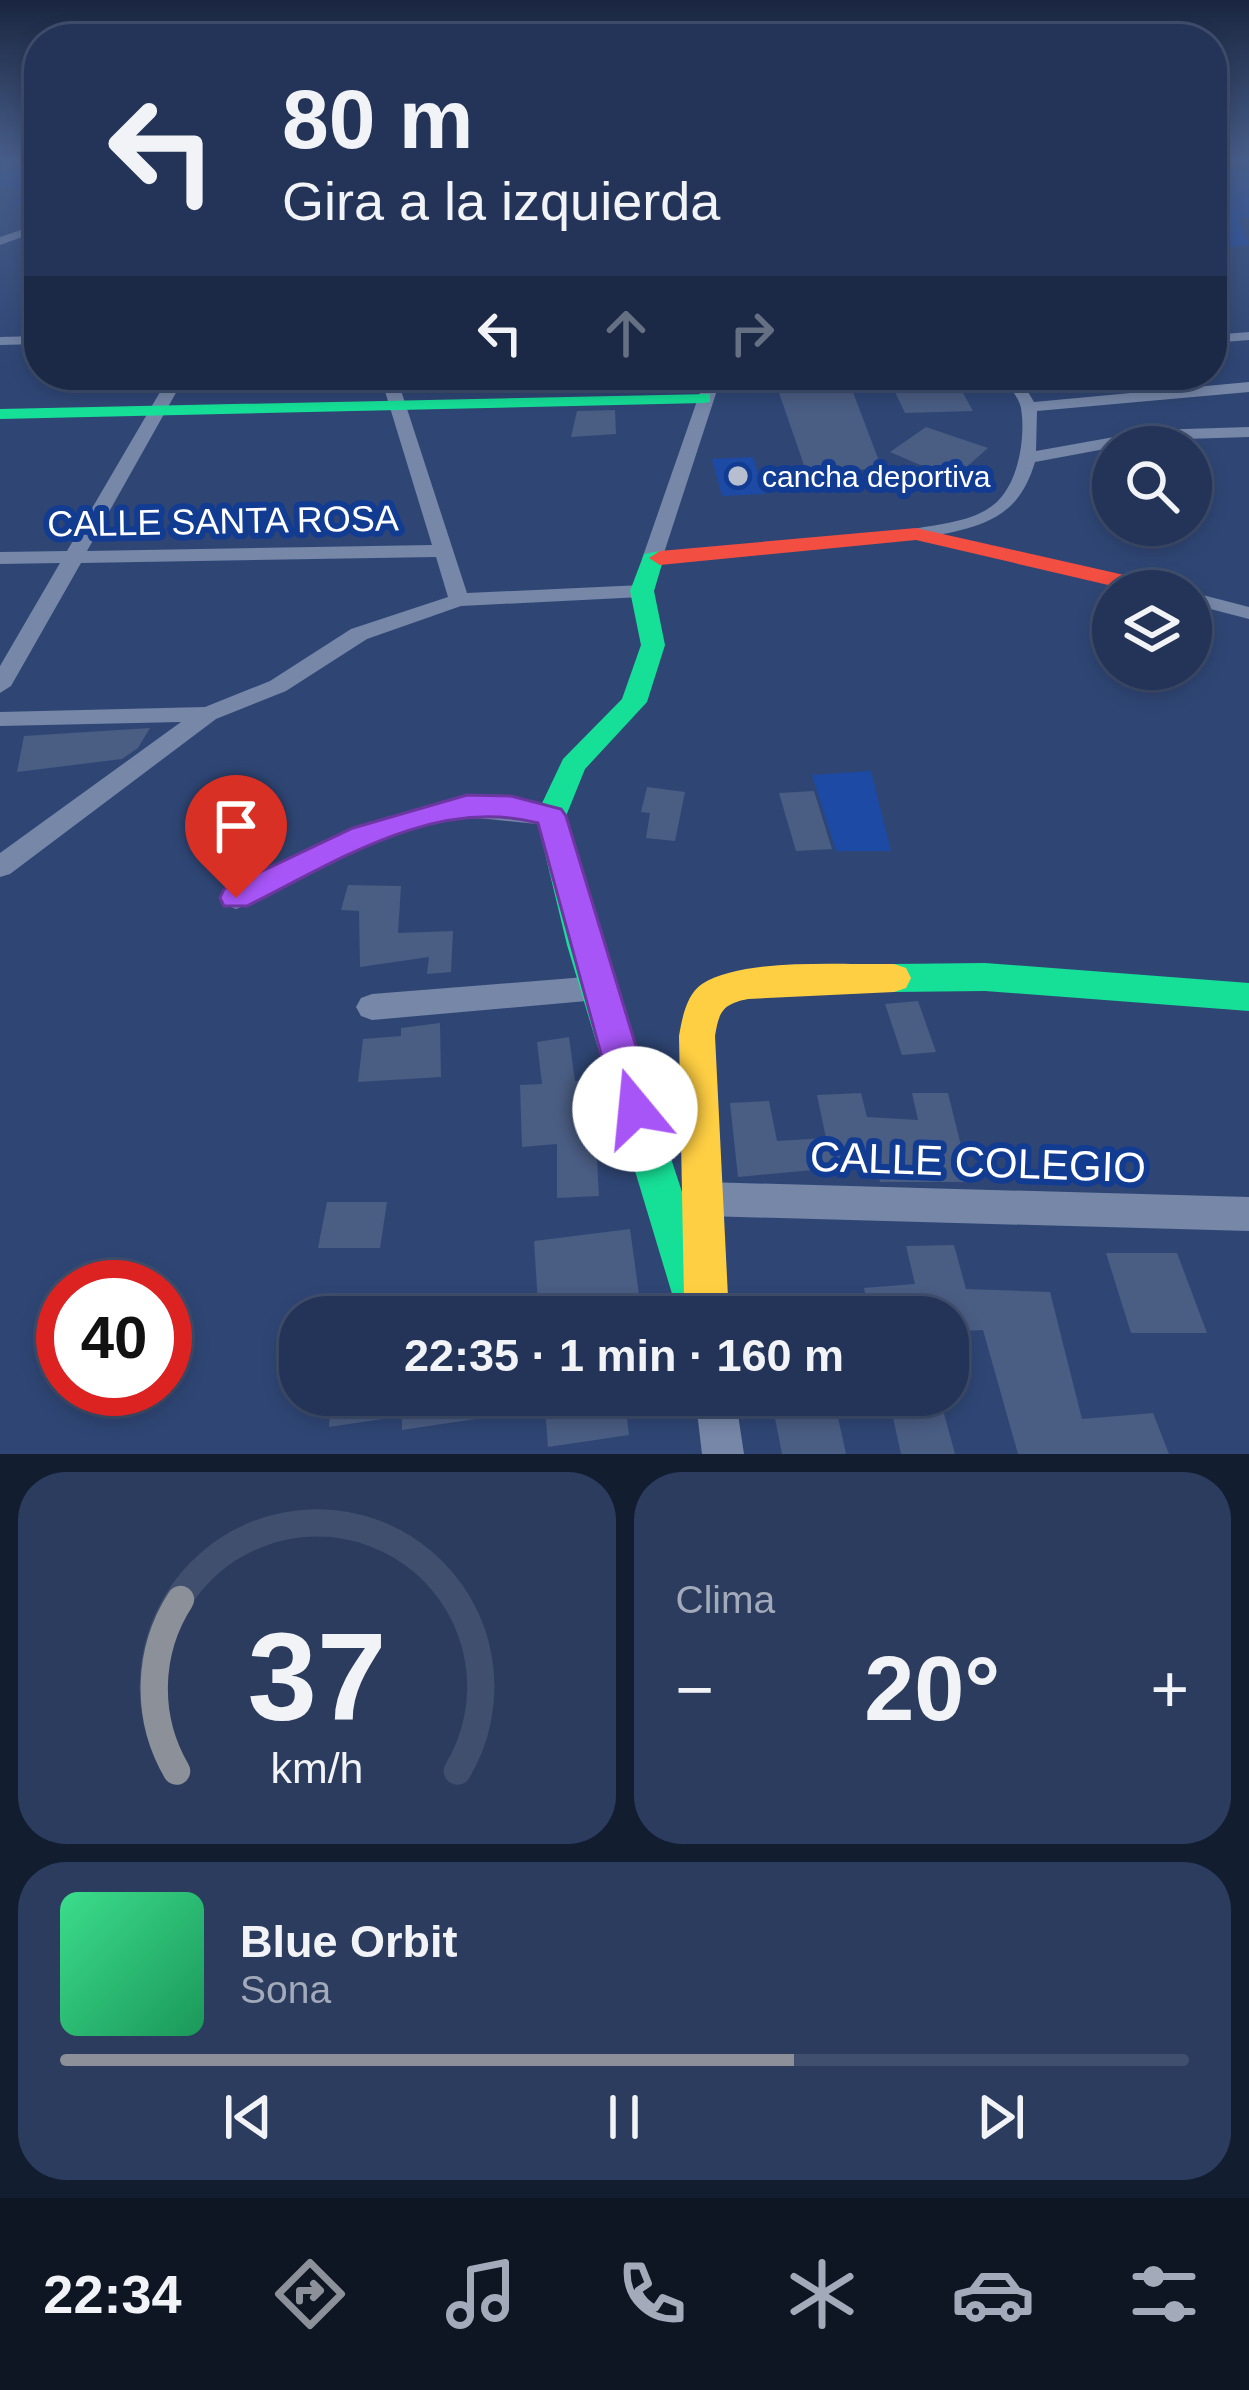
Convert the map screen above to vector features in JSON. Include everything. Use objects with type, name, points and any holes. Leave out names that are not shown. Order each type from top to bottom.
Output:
[{"type":"street","points":[[1227,388],[1249,386]]},
{"type":"street","points":[[0,686],[169,390]]},
{"type":"street","points":[[392,390],[459,600]]},
{"type":"street","points":[[0,414],[397,406],[625,390]]},
{"type":"street","points":[[697,1296],[598,988],[551,816],[573,765],[634,702],[653,645],[642,591],[708,390]]},
{"type":"street","points":[[652,559],[916,534],[1005,510],[1028,458],[1024,440],[1030,406],[1020,390]]},
{"type":"street","points":[[1030,406],[1205,390]]},
{"type":"street","points":[[1028,458],[1153,435],[1249,432]]},
{"type":"street","points":[[916,534],[1092,574]]},
{"type":"street","name":"CALLE SANTA ROSA","points":[[0,559],[446,551]]},
{"type":"street","points":[[0,867],[208,714],[278,686],[359,634],[459,600],[642,591]]},
{"type":"street","points":[[1212,603],[1249,613]]},
{"type":"street","points":[[0,719],[208,714]]},
{"type":"street","points":[[236,898],[364,836],[429,813],[467,806],[511,806],[551,816]]},
{"type":"street","points":[[704,1296],[697,1036],[702,1007],[718,991],[752,984],[926,976],[1249,997]]},
{"type":"street","points":[[372,1007],[598,988]]},
{"type":"street","name":"CALLE COLEGIO","points":[[705,1199],[1249,1214]]},
{"type":"street","points":[[718,1416],[723,1454]]},
{"type":"shaded area","points":[[1227,229],[1243,229],[1249,245],[1227,247]]},
{"type":"shaded area","name":"cancha deportiva","points":[[753,457],[765,494],[722,496],[712,459]]},
{"type":"shaded area","points":[[871,771],[891,851],[836,851],[812,775]]},
{"type":"building","points":[[778,390],[853,392],[882,469],[806,471]]},
{"type":"building","points":[[894,390],[961,390],[973,411],[905,413]]},
{"type":"building","points":[[615,410],[616,434],[571,437],[577,411]]},
{"type":"building","points":[[926,427],[988,448],[953,479],[890,452]]},
{"type":"building","points":[[150,728],[138,748],[122,759],[17,772],[24,736]]},
{"type":"building","points":[[647,787],[685,792],[675,841],[646,838],[650,813],[641,812]]},
{"type":"building","points":[[814,791],[832,849],[796,851],[779,793]]},
{"type":"building","points":[[348,885],[401,886],[398,933],[453,931],[451,972],[427,974],[429,957],[360,967],[359,911],[341,910]]},
{"type":"building","points":[[918,1001],[936,1052],[902,1055],[885,1004]]},
{"type":"building","points":[[440,1023],[441,1077],[358,1082],[363,1039],[401,1036],[401,1028]]},
{"type":"building","points":[[569,1037],[575,1081],[599,1079],[608,1140],[596,1141],[599,1196],[557,1198],[557,1144],[522,1147],[520,1085],[542,1084],[537,1042]]},
{"type":"building","points":[[861,1093],[867,1117],[918,1120],[912,1093],[948,1093],[970,1182],[880,1182],[878,1164],[738,1177],[730,1103],[769,1101],[777,1141],[826,1138],[817,1095]]},
{"type":"building","points":[[327,1202],[387,1202],[380,1248],[318,1248]]},
{"type":"building","points":[[630,1229],[639,1296],[537,1296],[534,1241]]},
{"type":"building","points":[[954,1245],[966,1289],[1050,1292],[1082,1419],[1153,1413],[1169,1454],[1018,1454],[983,1330],[969,1331],[969,1296],[866,1296],[864,1288],[915,1284],[906,1246]]},
{"type":"building","points":[[1106,1253],[1177,1253],[1207,1333],[1131,1333]]},
{"type":"building","points":[[330,1416],[402,1416],[329,1427]]},
{"type":"building","points":[[402,1416],[489,1416],[489,1417],[402,1430]]},
{"type":"building","points":[[546,1416],[627,1416],[629,1435],[548,1447]]},
{"type":"building","points":[[838,1416],[846,1454],[782,1454],[775,1418]]},
{"type":"building","points":[[893,1416],[945,1416],[955,1454],[901,1454]]},
{"type":"traffic: fast","points":[[0,414],[704,398]]},
{"type":"traffic: fast","points":[[660,558],[652,559],[642,591],[653,645],[634,702],[573,765],[551,816],[584,945],[694,1296]]},
{"type":"traffic: fast","points":[[894,978],[985,977],[1249,997]]},
{"type":"traffic: slow","points":[[706,1296],[697,1036],[706,1003],[715,994],[748,985],[894,978]]},
{"type":"traffic: jam","points":[[660,558],[916,534],[1092,574]]},
{"type":"place","name":"cancha deportiva","points":[[738,476]]},
{"type":"route","points":[[236,898],[364,836],[429,813],[467,806],[511,806],[551,816],[584,945],[635,1109]]}]
